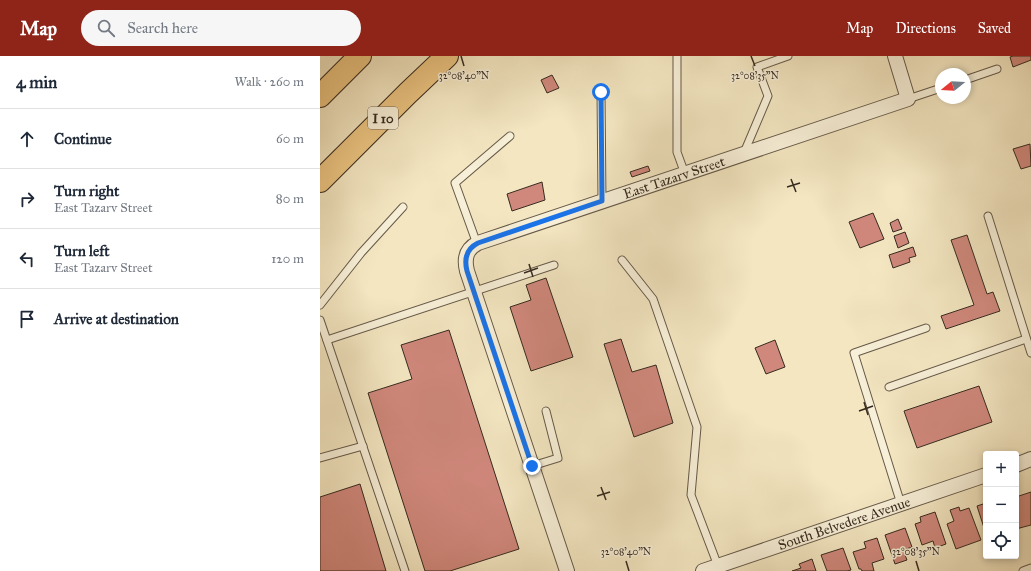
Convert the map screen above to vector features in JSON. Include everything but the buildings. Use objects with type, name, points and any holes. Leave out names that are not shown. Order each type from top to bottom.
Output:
[{"type":"highway","points":[[320,96],[360,56]]},
{"type":"highway","name":"I 10","points":[[320,181],[447,56]]},
{"type":"street","points":[[895,56],[908,99]]},
{"type":"street","name":"East Tazarv Street","points":[[477,244],[908,99]]},
{"type":"street","points":[[477,244],[468,251],[466,258],[467,271],[567,571]]},
{"type":"street","points":[[1019,464],[1031,460]]},
{"type":"street","name":"South Belvedere Avenue","points":[[703,571],[983,476]]},
{"type":"lane","points":[[677,56],[677,152],[685,174]]},
{"type":"lane","points":[[747,153],[746,148],[768,96],[757,67],[788,56]]},
{"type":"lane","points":[[971,78],[997,69]]},
{"type":"lane","points":[[908,99],[935,90]]},
{"type":"lane","points":[[601,92],[602,201]]},
{"type":"lane","points":[[477,244],[455,183],[510,136]]},
{"type":"lane","points":[[320,304],[361,253],[403,207]]},
{"type":"lane","points":[[988,216],[1031,353]]},
{"type":"lane","points":[[622,260],[653,299],[697,427],[691,495],[718,566]]},
{"type":"lane","points":[[327,340],[554,265]]},
{"type":"lane","points":[[320,320],[405,571]]},
{"type":"lane","points":[[901,504],[854,353],[926,328]]},
{"type":"lane","points":[[889,387],[1026,339]]},
{"type":"lane","points":[[532,466],[558,458],[546,411]]},
{"type":"lane","points":[[320,458],[363,446]]},
{"type":"lane","points":[[1023,571],[1031,568]]},
{"type":"route","points":[[532,466],[467,271],[466,258],[468,251],[478,243],[602,201],[601,92]]}]
